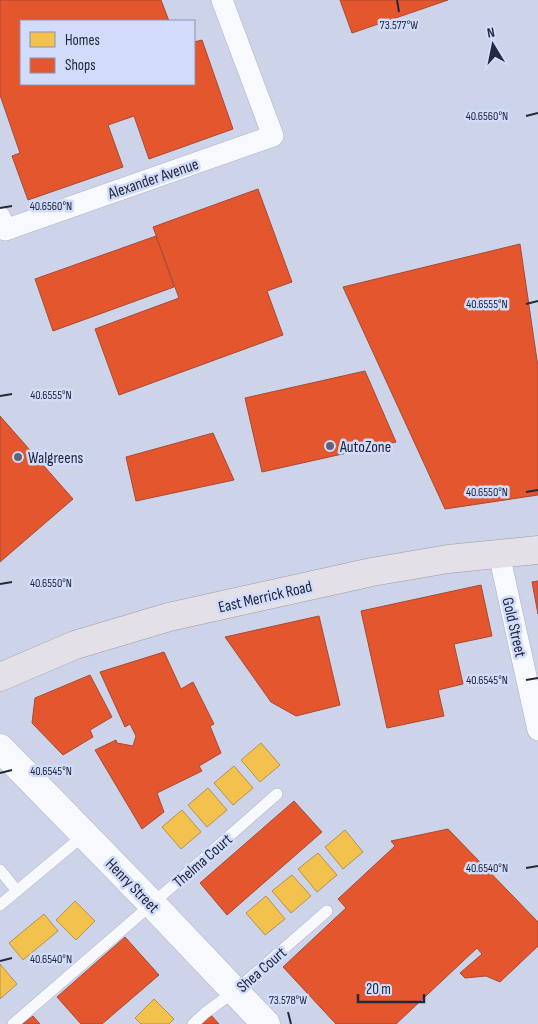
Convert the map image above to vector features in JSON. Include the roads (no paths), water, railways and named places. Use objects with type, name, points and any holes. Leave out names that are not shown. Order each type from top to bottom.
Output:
[{"type":"main road","name":"East Merrick Road","points":[[0,677],[75,645],[169,617],[372,572],[448,559],[538,550]]},
{"type":"main road","name":"Henry Street","points":[[0,748],[266,1024]]},
{"type":"street","name":"Alexander Avenue","points":[[2,224],[273,136],[222,0]]},
{"type":"street","name":"Gold Street","points":[[499,554],[538,730]]},
{"type":"lane","name":"Thelma Court","points":[[13,1024],[277,794]]},
{"type":"lane","points":[[0,905],[84,835]]},
{"type":"lane","points":[[0,870],[17,891]]},
{"type":"lane","name":"Shea Court","points":[[193,1024],[235,991],[327,911]]},
{"type":"place","name":"AutoZone","points":[[330,446]]},
{"type":"place","name":"Walgreens","points":[[18,457]]}]
